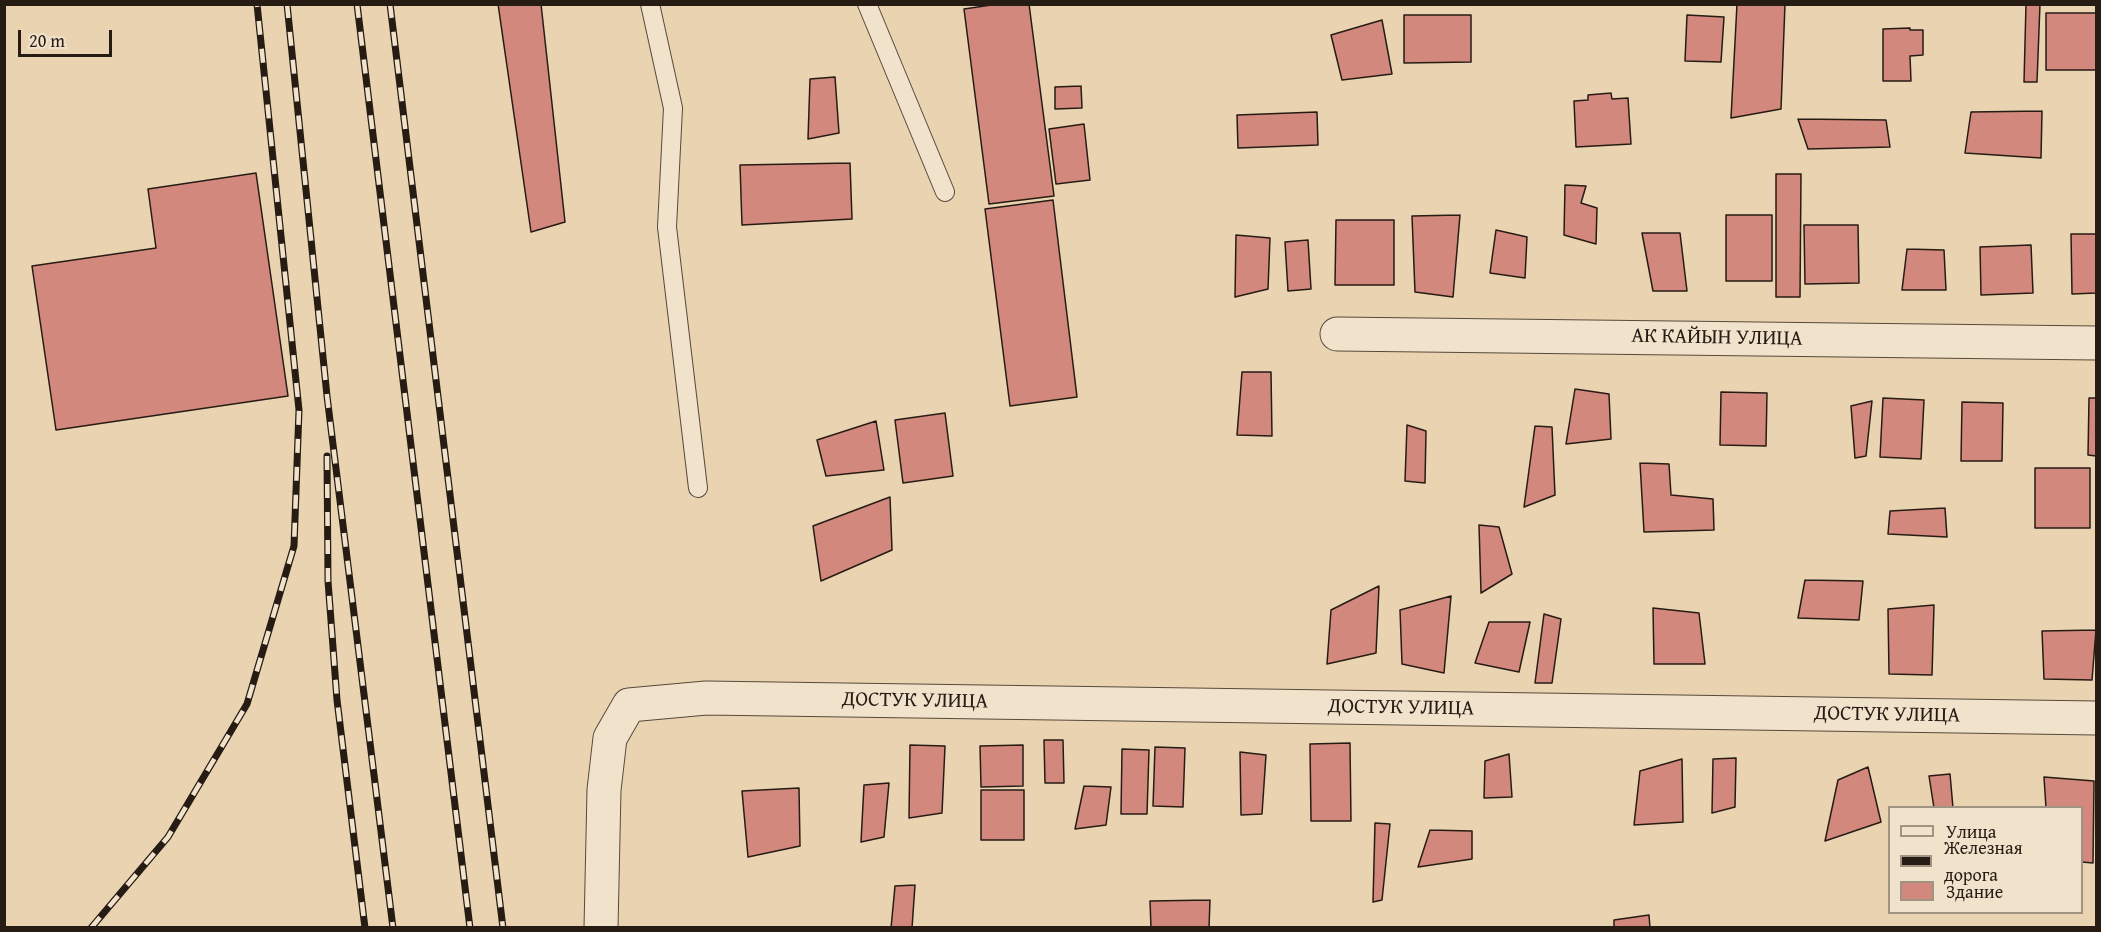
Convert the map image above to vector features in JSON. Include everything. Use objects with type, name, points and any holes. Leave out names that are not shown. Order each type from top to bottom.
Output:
[{"type":"street","name":"АК КАЙЫН УЛИЦА","points":[[1337,334],[2097,343]]},
{"type":"street","name":"ДОСТУК УЛИЦА","points":[[601,927],[604,790],[610,738],[629,705],[706,698],[2097,718]]},
{"type":"lane","points":[[650,4],[673,108],[667,227],[698,488]]},
{"type":"lane","points":[[867,4],[945,192]]},
{"type":"building","points":[[498,4],[541,4],[565,222],[531,232]]},
{"type":"building","points":[[998,4],[1029,4],[1054,196],[989,204],[964,9]]},
{"type":"building","points":[[1737,4],[1785,4],[1781,109],[1731,118]]},
{"type":"building","points":[[2026,4],[2040,4],[2037,82],[2024,82]]},
{"type":"building","points":[[2046,13],[2096,13],[2096,70],[2046,70]]},
{"type":"building","points":[[1404,15],[1471,15],[1471,62],[1404,63]]},
{"type":"building","points":[[1687,15],[1724,17],[1721,62],[1685,61]]},
{"type":"building","points":[[1382,20],[1392,74],[1342,80],[1331,35]]},
{"type":"building","points":[[1910,28],[1910,30],[1923,30],[1923,55],[1910,56],[1911,81],[1883,81],[1883,29]]},
{"type":"building","points":[[835,77],[839,133],[808,139],[810,79]]},
{"type":"building","points":[[1081,86],[1082,108],[1055,109],[1055,87]]},
{"type":"building","points":[[1611,93],[1612,99],[1628,98],[1631,144],[1576,147],[1574,101],[1588,100],[1588,95]]},
{"type":"building","points":[[2042,111],[2041,158],[1965,153],[1971,112]]},
{"type":"building","points":[[1317,112],[1318,145],[1238,148],[1237,115]]},
{"type":"building","points":[[1798,119],[1886,120],[1890,147],[1808,149]]},
{"type":"building","points":[[1084,124],[1090,180],[1056,184],[1049,129]]},
{"type":"building","points":[[850,163],[852,219],[742,225],[740,165]]},
{"type":"building","points":[[256,173],[288,396],[56,430],[32,266],[156,248],[148,189]]},
{"type":"building","points":[[1776,174],[1801,174],[1800,297],[1776,297]]},
{"type":"building","points":[[1565,185],[1586,186],[1581,203],[1597,208],[1596,244],[1564,235]]},
{"type":"building","points":[[1053,200],[1077,397],[1010,406],[985,209]]},
{"type":"building","points":[[1460,215],[1453,297],[1415,292],[1412,216]]},
{"type":"building","points":[[1726,215],[1772,215],[1772,281],[1726,281]]},
{"type":"building","points":[[1336,220],[1394,220],[1394,285],[1335,285]]},
{"type":"building","points":[[1804,225],[1858,225],[1859,283],[1805,284]]},
{"type":"building","points":[[1496,230],[1527,237],[1525,278],[1490,273]]},
{"type":"building","points":[[1642,233],[1680,233],[1687,291],[1653,291]]},
{"type":"building","points":[[2071,234],[2096,234],[2096,293],[2072,294]]},
{"type":"building","points":[[1236,235],[1270,238],[1268,289],[1235,297]]},
{"type":"building","points":[[1308,240],[1311,289],[1288,291],[1285,242]]},
{"type":"building","points":[[2031,245],[2033,293],[1981,295],[1980,247]]},
{"type":"building","points":[[1907,249],[1944,250],[1946,290],[1902,290]]},
{"type":"building","points":[[1242,372],[1271,372],[1272,436],[1237,435]]},
{"type":"building","points":[[1575,389],[1609,394],[1611,439],[1566,444]]},
{"type":"building","points":[[1721,392],[1767,393],[1766,446],[1720,445]]},
{"type":"building","points":[[1883,398],[1924,400],[1921,459],[1880,457]]},
{"type":"building","points":[[2089,398],[2096,398],[2096,456],[2088,455]]},
{"type":"building","points":[[1872,401],[1866,456],[1855,458],[1851,406]]},
{"type":"building","points":[[1962,402],[2003,403],[2002,461],[1961,461]]},
{"type":"building","points":[[945,413],[953,476],[903,483],[895,420]]},
{"type":"building","points":[[876,421],[884,470],[826,476],[817,440]]},
{"type":"building","points":[[1407,425],[1426,431],[1425,483],[1405,481]]},
{"type":"building","points":[[1535,426],[1552,427],[1555,495],[1524,507]]},
{"type":"building","points":[[1640,463],[1669,464],[1671,495],[1713,499],[1714,530],[1644,532]]},
{"type":"building","points":[[2035,468],[2090,468],[2090,528],[2035,528]]},
{"type":"building","points":[[890,497],[892,550],[821,581],[813,526]]},
{"type":"building","points":[[1945,508],[1947,537],[1888,534],[1890,511]]},
{"type":"building","points":[[1479,525],[1499,527],[1512,574],[1481,593]]},
{"type":"building","points":[[1805,580],[1863,581],[1859,620],[1798,618]]},
{"type":"building","points":[[1379,586],[1376,653],[1327,664],[1331,610]]},
{"type":"building","points":[[1451,596],[1444,673],[1402,664],[1400,610]]},
{"type":"building","points":[[1934,605],[1932,675],[1889,674],[1888,609]]},
{"type":"building","points":[[1653,608],[1699,613],[1705,664],[1654,664]]},
{"type":"building","points":[[1544,614],[1561,619],[1552,683],[1535,683]]},
{"type":"building","points":[[1489,622],[1530,622],[1519,672],[1475,663]]},
{"type":"building","points":[[2096,630],[2092,680],[2044,679],[2042,631]]},
{"type":"building","points":[[1044,740],[1063,740],[1064,783],[1045,783]]},
{"type":"building","points":[[1350,743],[1351,821],[1311,821],[1310,744]]},
{"type":"building","points":[[910,745],[945,746],[942,813],[909,818]]},
{"type":"building","points":[[1023,745],[1023,786],[981,787],[980,746]]},
{"type":"building","points":[[1155,747],[1185,748],[1183,807],[1153,806]]},
{"type":"building","points":[[1122,749],[1149,750],[1147,814],[1121,814]]},
{"type":"building","points":[[1240,752],[1266,755],[1262,814],[1241,815]]},
{"type":"building","points":[[1509,754],[1512,797],[1484,798],[1485,761]]},
{"type":"building","points":[[1736,758],[1735,807],[1712,813],[1713,759]]},
{"type":"building","points":[[1682,759],[1683,822],[1634,825],[1640,771]]},
{"type":"building","points":[[1868,767],[1881,822],[1825,841],[1838,780]]},
{"type":"building","points":[[1950,774],[1953,806],[1934,806],[1929,776]]},
{"type":"building","points":[[2044,777],[2094,781],[2093,863],[2083,862],[2083,806],[2046,806]]},
{"type":"building","points":[[889,783],[884,837],[861,842],[864,785]]},
{"type":"building","points":[[1084,786],[1111,787],[1106,825],[1075,829]]},
{"type":"building","points":[[799,788],[800,846],[748,857],[742,791]]},
{"type":"building","points":[[981,790],[1024,790],[1024,840],[981,840]]},
{"type":"building","points":[[1375,823],[1390,824],[1382,900],[1373,902]]},
{"type":"building","points":[[1430,830],[1472,831],[1472,859],[1418,867]]},
{"type":"building","points":[[915,885],[912,928],[891,928],[895,886]]},
{"type":"building","points":[[1210,900],[1209,928],[1151,928],[1150,901]]},
{"type":"building","points":[[1649,915],[1650,928],[1614,928],[1614,920]]},
{"type":"railway","points":[[91,928],[168,837],[247,704],[294,546],[299,410],[257,4]]},
{"type":"railway","points":[[287,4],[327,396],[393,928]]},
{"type":"railway","points":[[357,4],[470,928]]},
{"type":"railway","points":[[390,4],[503,928]]},
{"type":"railway","points":[[327,456],[328,581],[337,700],[365,928]]}]
